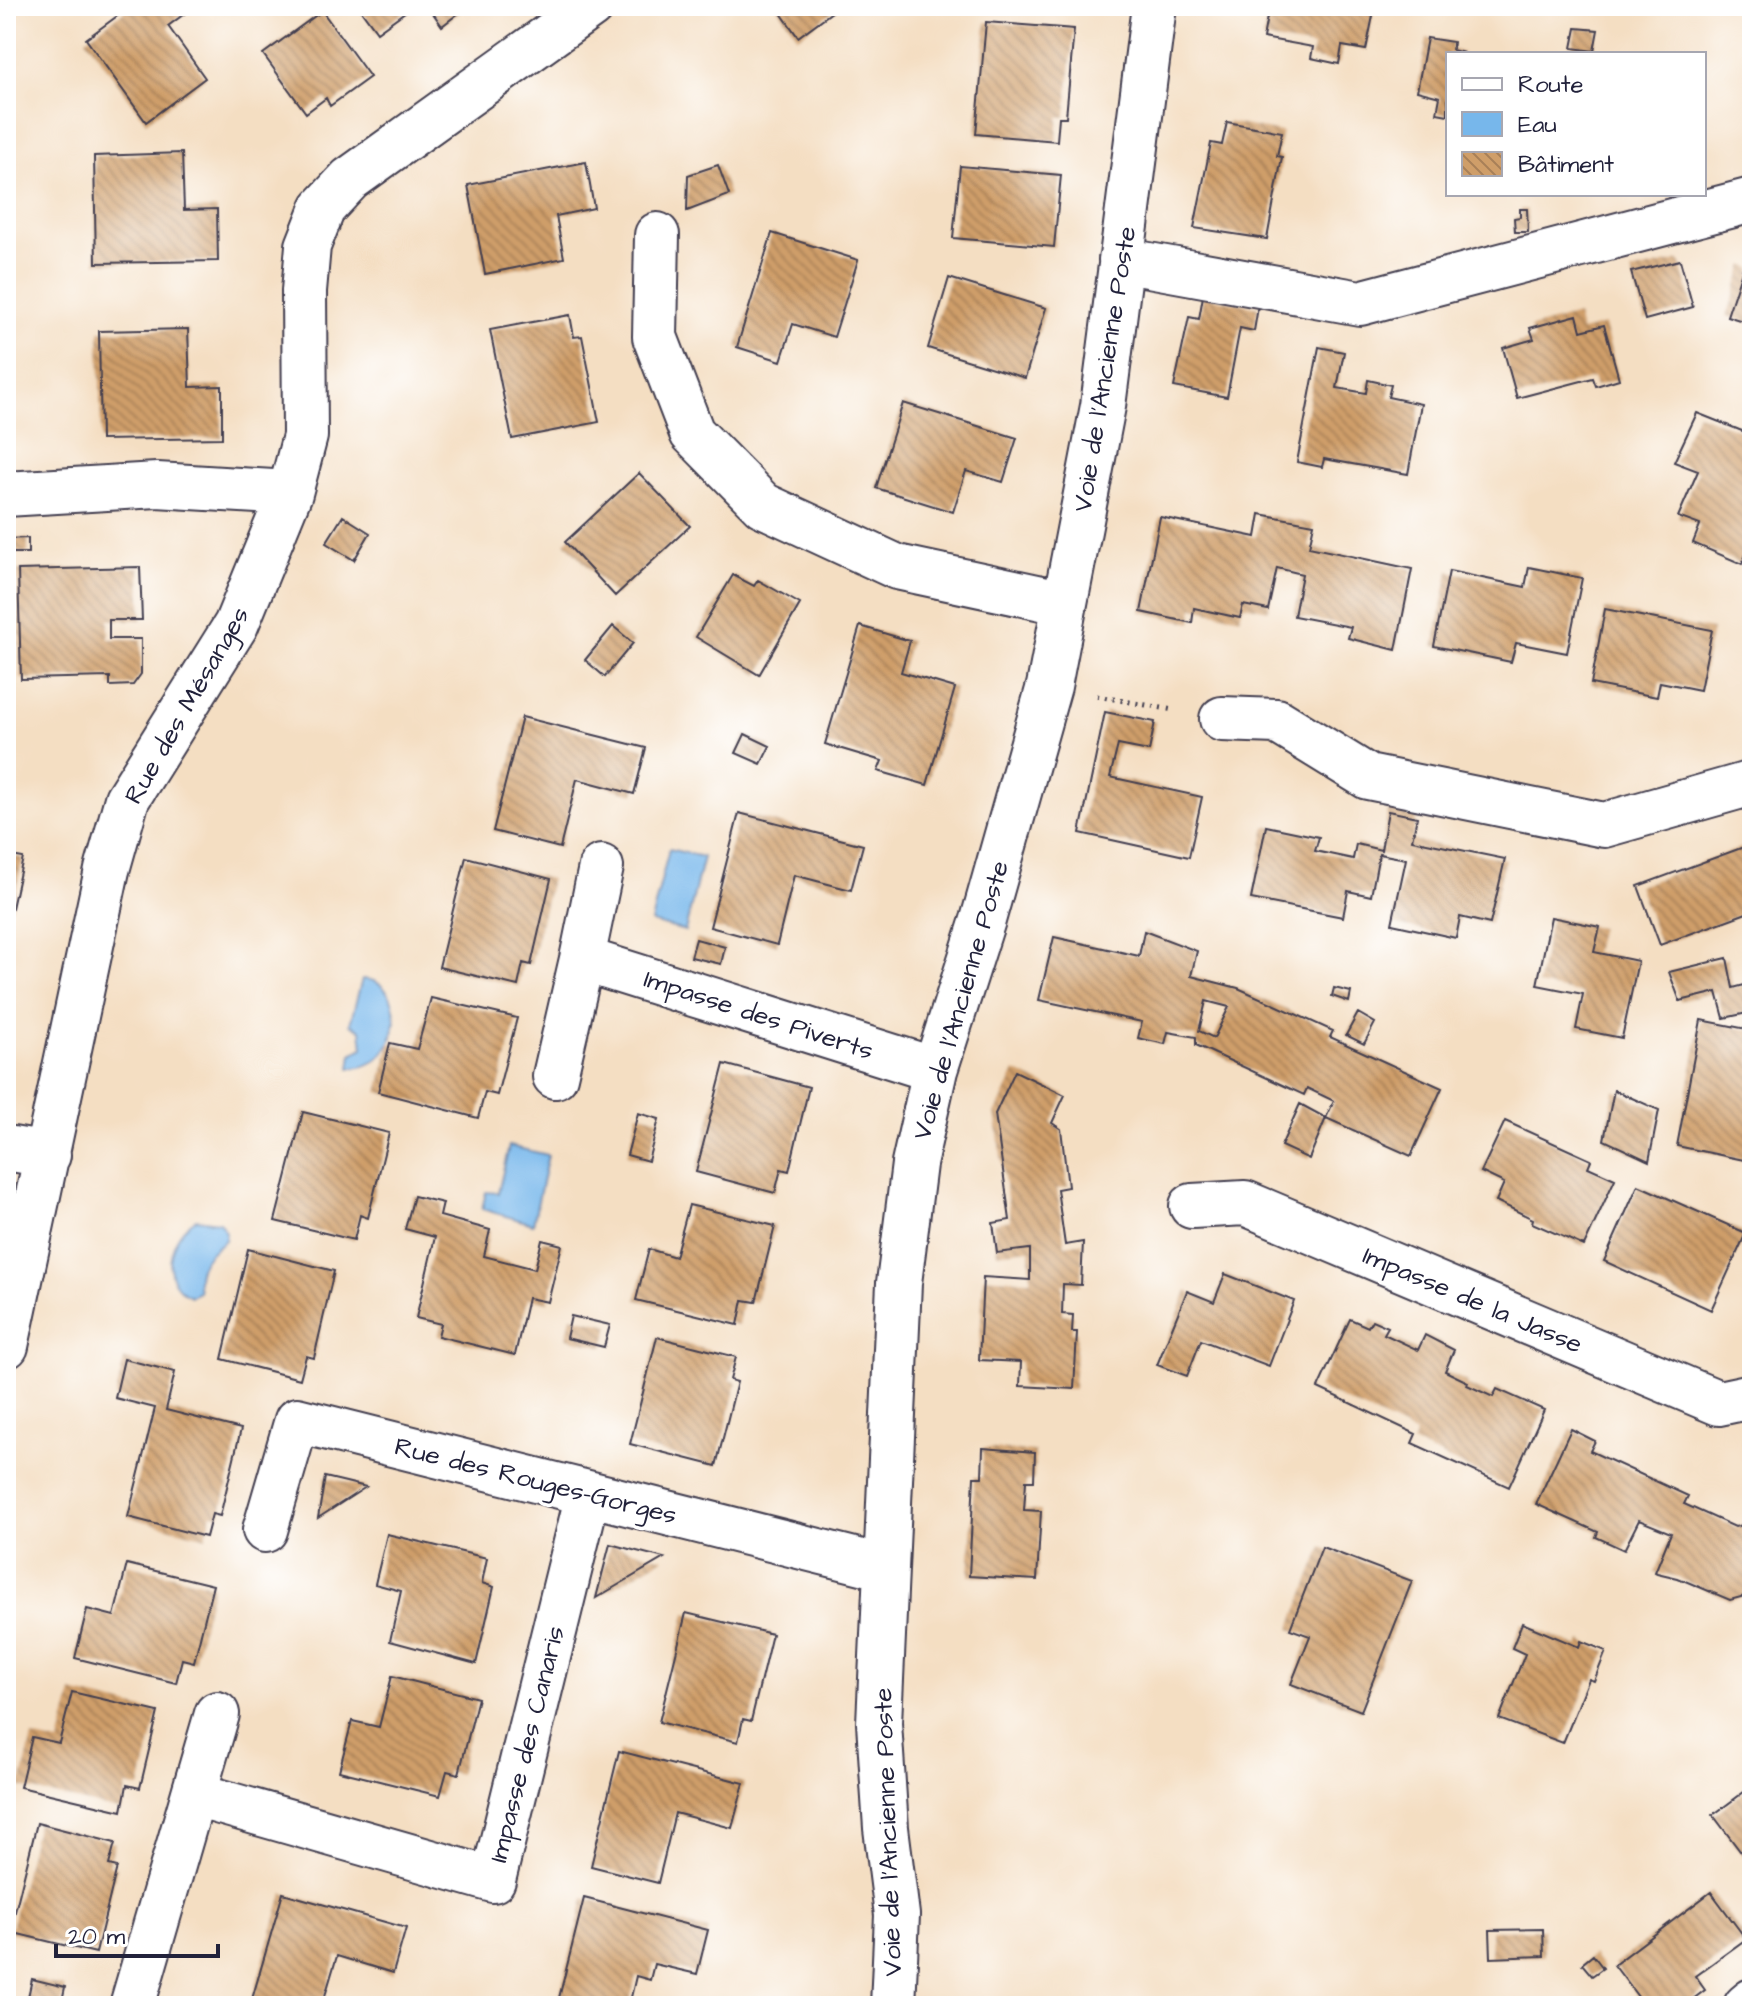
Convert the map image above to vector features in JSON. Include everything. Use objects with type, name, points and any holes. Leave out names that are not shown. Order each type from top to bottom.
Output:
[{"type":"street","name":"Rue des Mésanges","points":[[6,1346],[27,1151],[127,799],[236,625],[290,493],[305,436],[304,291],[308,246],[323,208],[350,179],[591,6]]},
{"type":"street","name":"Voie de l'Ancienne Poste","points":[[893,2006],[897,1915],[886,1828],[879,1723],[899,1283],[914,1164],[935,1070],[983,920],[1049,686],[1103,406],[1154,6]]},
{"type":"street","points":[[1121,260],[1360,303],[1752,200]]},
{"type":"street","points":[[657,235],[655,337],[692,433],[763,505],[897,567],[1065,603]]},
{"type":"street","points":[[6,494],[157,485],[290,493]]},
{"type":"street","points":[[1222,719],[1277,721],[1368,777],[1604,825],[1752,783]]},
{"type":"street","points":[[555,1076],[601,867]]},
{"type":"street","name":"Impasse des Piverts","points":[[582,959],[935,1070]]},
{"type":"street","name":"Impasse de la Jasse","points":[[1192,1206],[1245,1203],[1719,1403],[1752,1396]]},
{"type":"street","name":"Rue des Rouges-Gorges","points":[[265,1530],[297,1420],[886,1568]]},
{"type":"street","name":"Impasse des Canaris","points":[[196,1795],[493,1880],[588,1494]]},
{"type":"street","points":[[132,2006],[196,1795],[217,1714]]},
{"type":"street","points":[[1746,2006],[1752,2001]]},
{"type":"path","points":[[1049,686],[1222,719]]},
{"type":"water","points":[[669,849],[703,857],[685,931],[651,922]]},
{"type":"water","points":[[362,979],[377,983],[388,993],[394,1007],[395,1024],[391,1040],[382,1054],[369,1064],[350,1068],[352,1054],[363,1048],[361,1030],[350,1024]]},
{"type":"water","points":[[509,1146],[548,1155],[533,1224],[482,1209],[486,1192],[498,1193]]},
{"type":"water","points":[[196,1219],[219,1222],[226,1232],[225,1240],[203,1262],[198,1275],[199,1292],[191,1296],[180,1290],[174,1281],[171,1258],[179,1236]]},
{"type":"building","points":[[131,6],[195,6],[168,26],[205,78],[146,122],[86,39]]},
{"type":"building","points":[[358,6],[413,6],[377,32]]},
{"type":"building","points":[[428,6],[468,6],[442,26]]},
{"type":"building","points":[[776,6],[840,6],[798,37]]},
{"type":"building","points":[[1269,6],[1375,6],[1366,50],[1342,46],[1339,64],[1311,58],[1313,47],[1263,38]]},
{"type":"building","points":[[322,11],[370,77],[330,106],[326,98],[306,113],[263,54]]},
{"type":"building","points":[[986,22],[1074,29],[1066,117],[1059,117],[1057,141],[976,134]]},
{"type":"building","points":[[1576,28],[1598,30],[1594,51],[1572,48]]},
{"type":"building","points":[[1427,38],[1453,42],[1452,50],[1460,52],[1446,52],[1446,115],[1437,113],[1440,97],[1417,91]]},
{"type":"building","points":[[1227,122],[1282,132],[1277,156],[1282,157],[1267,239],[1194,228],[1211,143],[1222,145]]},
{"type":"building","points":[[182,153],[184,210],[217,209],[218,261],[96,263],[94,156]]},
{"type":"building","points":[[586,162],[594,208],[556,216],[564,258],[485,274],[468,185]]},
{"type":"building","points":[[718,165],[729,195],[687,211],[688,175]]},
{"type":"building","points":[[960,166],[1061,175],[1054,247],[953,238]]},
{"type":"building","points":[[1520,209],[1527,209],[1528,232],[1515,232],[1514,218],[1520,217]]},
{"type":"building","points":[[772,233],[858,260],[834,337],[793,324],[781,361],[737,347]]},
{"type":"building","points":[[1680,260],[1693,307],[1645,320],[1631,272]]},
{"type":"building","points":[[1744,265],[1752,268],[1752,324],[1727,316]]},
{"type":"building","points":[[949,278],[1046,308],[1025,378],[928,348]]},
{"type":"building","points":[[1203,296],[1258,307],[1254,331],[1240,328],[1227,397],[1174,387],[1189,317],[1199,319]]},
{"type":"building","points":[[570,315],[574,337],[582,336],[599,422],[512,439],[490,330]]},
{"type":"building","points":[[1577,315],[1581,331],[1604,325],[1619,379],[1596,386],[1593,378],[1517,398],[1503,348],[1534,339],[1530,328]]},
{"type":"building","points":[[188,329],[190,387],[222,386],[222,438],[101,440],[99,331]]},
{"type":"building","points":[[1319,347],[1344,352],[1337,388],[1366,393],[1368,380],[1391,385],[1388,397],[1421,404],[1408,474],[1324,459],[1322,467],[1297,462]]},
{"type":"building","points":[[903,403],[1017,438],[1003,482],[966,471],[953,512],[876,488]]},
{"type":"building","points":[[1697,413],[1752,435],[1752,540],[1742,564],[1693,543],[1700,525],[1678,517],[1698,471],[1674,462]]},
{"type":"building","points":[[639,473],[690,526],[615,596],[565,542]]},
{"type":"building","points":[[1260,514],[1314,524],[1309,547],[1412,569],[1396,650],[1348,638],[1351,627],[1294,616],[1302,574],[1277,568],[1268,610],[1243,605],[1240,618],[1194,608],[1192,623],[1141,612],[1160,517],[1256,537]]},
{"type":"building","points":[[343,516],[370,533],[354,560],[326,543]]},
{"type":"building","points":[[28,538],[28,553],[6,553],[6,539]]},
{"type":"building","points":[[140,567],[142,620],[109,620],[109,639],[141,639],[141,674],[133,685],[110,686],[110,677],[21,679],[18,570]]},
{"type":"building","points":[[1529,567],[1582,578],[1567,653],[1516,643],[1511,662],[1434,646],[1449,571],[1525,587]]},
{"type":"building","points":[[733,575],[754,586],[758,580],[800,604],[759,675],[696,637]]},
{"type":"building","points":[[1605,609],[1712,630],[1700,690],[1660,682],[1657,697],[1591,684]]},
{"type":"building","points":[[613,626],[633,643],[605,677],[585,660]]},
{"type":"building","points":[[860,626],[910,641],[901,672],[955,688],[927,785],[878,771],[882,761],[825,744]]},
{"type":"building","points":[[1105,712],[1155,722],[1149,751],[1118,745],[1110,777],[1202,797],[1189,857],[1080,833]]},
{"type":"building","points":[[522,717],[646,748],[634,794],[577,779],[560,848],[493,831]]},
{"type":"building","points":[[745,734],[770,746],[761,764],[736,753]]},
{"type":"building","points":[[1388,811],[1417,817],[1412,840],[1505,859],[1490,924],[1460,917],[1456,938],[1392,924],[1406,859],[1379,854],[1371,896],[1348,891],[1343,917],[1251,899],[1266,826],[1319,837],[1315,851],[1353,859],[1356,844],[1381,850]]},
{"type":"building","points":[[739,813],[863,845],[851,890],[794,875],[777,945],[710,927]]},
{"type":"building","points":[[1752,844],[1752,911],[1660,945],[1638,886]]},
{"type":"building","points":[[6,855],[23,858],[12,908],[6,907]]},
{"type":"building","points":[[466,857],[551,879],[531,965],[523,963],[518,986],[439,967]]},
{"type":"building","points":[[1551,917],[1600,927],[1594,952],[1638,961],[1622,1038],[1576,1029],[1583,994],[1537,985]]},
{"type":"building","points":[[1144,931],[1197,951],[1191,976],[1238,988],[1333,1031],[1330,1037],[1442,1088],[1411,1156],[1326,1118],[1334,1101],[1307,1088],[1304,1095],[1196,1045],[1196,1037],[1168,1032],[1165,1044],[1138,1038],[1142,1022],[1039,1000],[1054,937],[1139,956]],"holes":[[[1206,1001],[1229,1007],[1214,1038],[1199,1031]]]},
{"type":"building","points":[[696,939],[725,947],[721,964],[691,957]]},
{"type":"building","points":[[1727,958],[1733,988],[1752,983],[1752,1012],[1724,1018],[1717,992],[1680,1001],[1669,972]]},
{"type":"building","points":[[1334,988],[1351,992],[1349,1002],[1332,996]]},
{"type":"building","points":[[431,998],[517,1018],[497,1095],[485,1092],[478,1118],[378,1092],[390,1043],[417,1049]]},
{"type":"building","points":[[1358,1013],[1375,1023],[1364,1044],[1346,1035]]},
{"type":"building","points":[[1701,1020],[1752,1030],[1752,1118],[1744,1160],[1677,1146]]},
{"type":"building","points":[[724,1064],[809,1087],[789,1171],[781,1169],[775,1193],[696,1172]]},
{"type":"building","points":[[1015,1071],[1065,1095],[1052,1123],[1061,1129],[1068,1187],[1057,1189],[1065,1245],[1083,1242],[1081,1285],[1063,1284],[1062,1314],[1073,1315],[1072,1332],[1077,1332],[1074,1389],[1020,1386],[1021,1362],[979,1360],[983,1277],[1030,1280],[1030,1249],[997,1253],[993,1223],[1010,1220],[995,1114]]},
{"type":"building","points":[[1614,1090],[1659,1110],[1649,1161],[1604,1140]]},
{"type":"building","points":[[1300,1104],[1326,1118],[1309,1159],[1281,1146]]},
{"type":"building","points":[[303,1112],[389,1133],[368,1218],[360,1215],[354,1240],[275,1221]]},
{"type":"building","points":[[638,1113],[659,1119],[648,1161],[627,1155]]},
{"type":"building","points":[[1505,1121],[1591,1160],[1588,1167],[1615,1179],[1584,1246],[1532,1223],[1533,1219],[1496,1201],[1504,1183],[1481,1172]]},
{"type":"building","points":[[1638,1185],[1746,1233],[1711,1310],[1604,1261]]},
{"type":"building","points":[[414,1196],[443,1203],[440,1216],[490,1230],[484,1256],[535,1269],[542,1240],[562,1245],[548,1302],[528,1298],[515,1355],[438,1336],[441,1324],[416,1318],[435,1237],[405,1229]]},
{"type":"building","points":[[689,1205],[775,1226],[756,1302],[743,1300],[738,1325],[636,1300],[649,1249],[675,1257]]},
{"type":"building","points":[[248,1249],[334,1271],[314,1358],[306,1356],[300,1379],[222,1359]]},
{"type":"building","points":[[1225,1274],[1294,1301],[1269,1366],[1201,1340],[1187,1376],[1157,1365],[1187,1291],[1214,1302]]},
{"type":"building","points":[[571,1316],[610,1325],[604,1347],[566,1338]]},
{"type":"building","points":[[1350,1319],[1368,1327],[1372,1320],[1388,1327],[1384,1334],[1418,1350],[1425,1335],[1454,1350],[1445,1371],[1468,1382],[1467,1385],[1493,1397],[1497,1389],[1544,1410],[1509,1487],[1412,1443],[1416,1434],[1318,1388]]},
{"type":"building","points":[[657,1337],[736,1357],[730,1380],[737,1382],[716,1466],[630,1444]]},
{"type":"building","points":[[124,1359],[175,1372],[166,1410],[241,1429],[220,1516],[212,1514],[206,1537],[128,1517],[155,1408],[115,1398]]},
{"type":"building","points":[[1571,1429],[1595,1441],[1590,1451],[1688,1496],[1684,1504],[1735,1527],[1750,1523],[1752,1594],[1730,1600],[1678,1578],[1655,1572],[1671,1533],[1639,1520],[1624,1550],[1596,1537],[1598,1532],[1536,1504]]},
{"type":"building","points":[[983,1448],[1035,1452],[1034,1481],[1026,1481],[1024,1510],[1041,1511],[1037,1580],[969,1576],[974,1477],[982,1477]]},
{"type":"building","points":[[325,1477],[346,1482],[366,1487],[318,1518]]},
{"type":"building","points":[[387,1534],[487,1558],[482,1583],[494,1587],[476,1664],[390,1641],[401,1591],[375,1584]]},
{"type":"building","points":[[610,1544],[664,1558],[596,1598]]},
{"type":"building","points":[[1322,1547],[1412,1581],[1361,1711],[1291,1684],[1310,1636],[1290,1629]]},
{"type":"building","points":[[127,1564],[213,1585],[194,1662],[182,1659],[176,1683],[75,1658],[87,1609],[114,1616]]},
{"type":"building","points":[[686,1613],[772,1634],[751,1721],[743,1719],[738,1742],[659,1722]]},
{"type":"building","points":[[1522,1623],[1579,1647],[1581,1641],[1606,1651],[1594,1681],[1589,1679],[1563,1743],[1499,1719],[1525,1654],[1512,1648]]},
{"type":"building","points":[[392,1676],[478,1698],[459,1774],[447,1771],[440,1796],[339,1771],[352,1721],[379,1727]]},
{"type":"building","points":[[72,1692],[158,1712],[140,1788],[127,1785],[122,1811],[20,1787],[32,1737],[59,1743]]},
{"type":"building","points":[[619,1751],[744,1783],[732,1828],[675,1813],[658,1883],[591,1866]]},
{"type":"building","points":[[1752,1786],[1752,1867],[1713,1815]]},
{"type":"building","points":[[37,1823],[115,1843],[109,1865],[117,1867],[96,1953],[10,1932]]},
{"type":"building","points":[[1711,1892],[1746,1939],[1695,1976],[1705,1990],[1684,2006],[1645,2006],[1614,1965]]},
{"type":"building","points":[[283,1893],[406,1928],[393,1973],[337,1956],[322,2006],[250,2006]]},
{"type":"building","points":[[584,1898],[708,1930],[697,1974],[654,1964],[650,1980],[636,1976],[629,2006],[557,2006]]},
{"type":"building","points":[[1543,1929],[1544,1956],[1491,1958],[1490,1930]]},
{"type":"building","points":[[1593,1955],[1603,1968],[1592,1976],[1582,1964]]},
{"type":"building","points":[[32,1979],[65,1987],[61,2006],[26,2006]]}]
